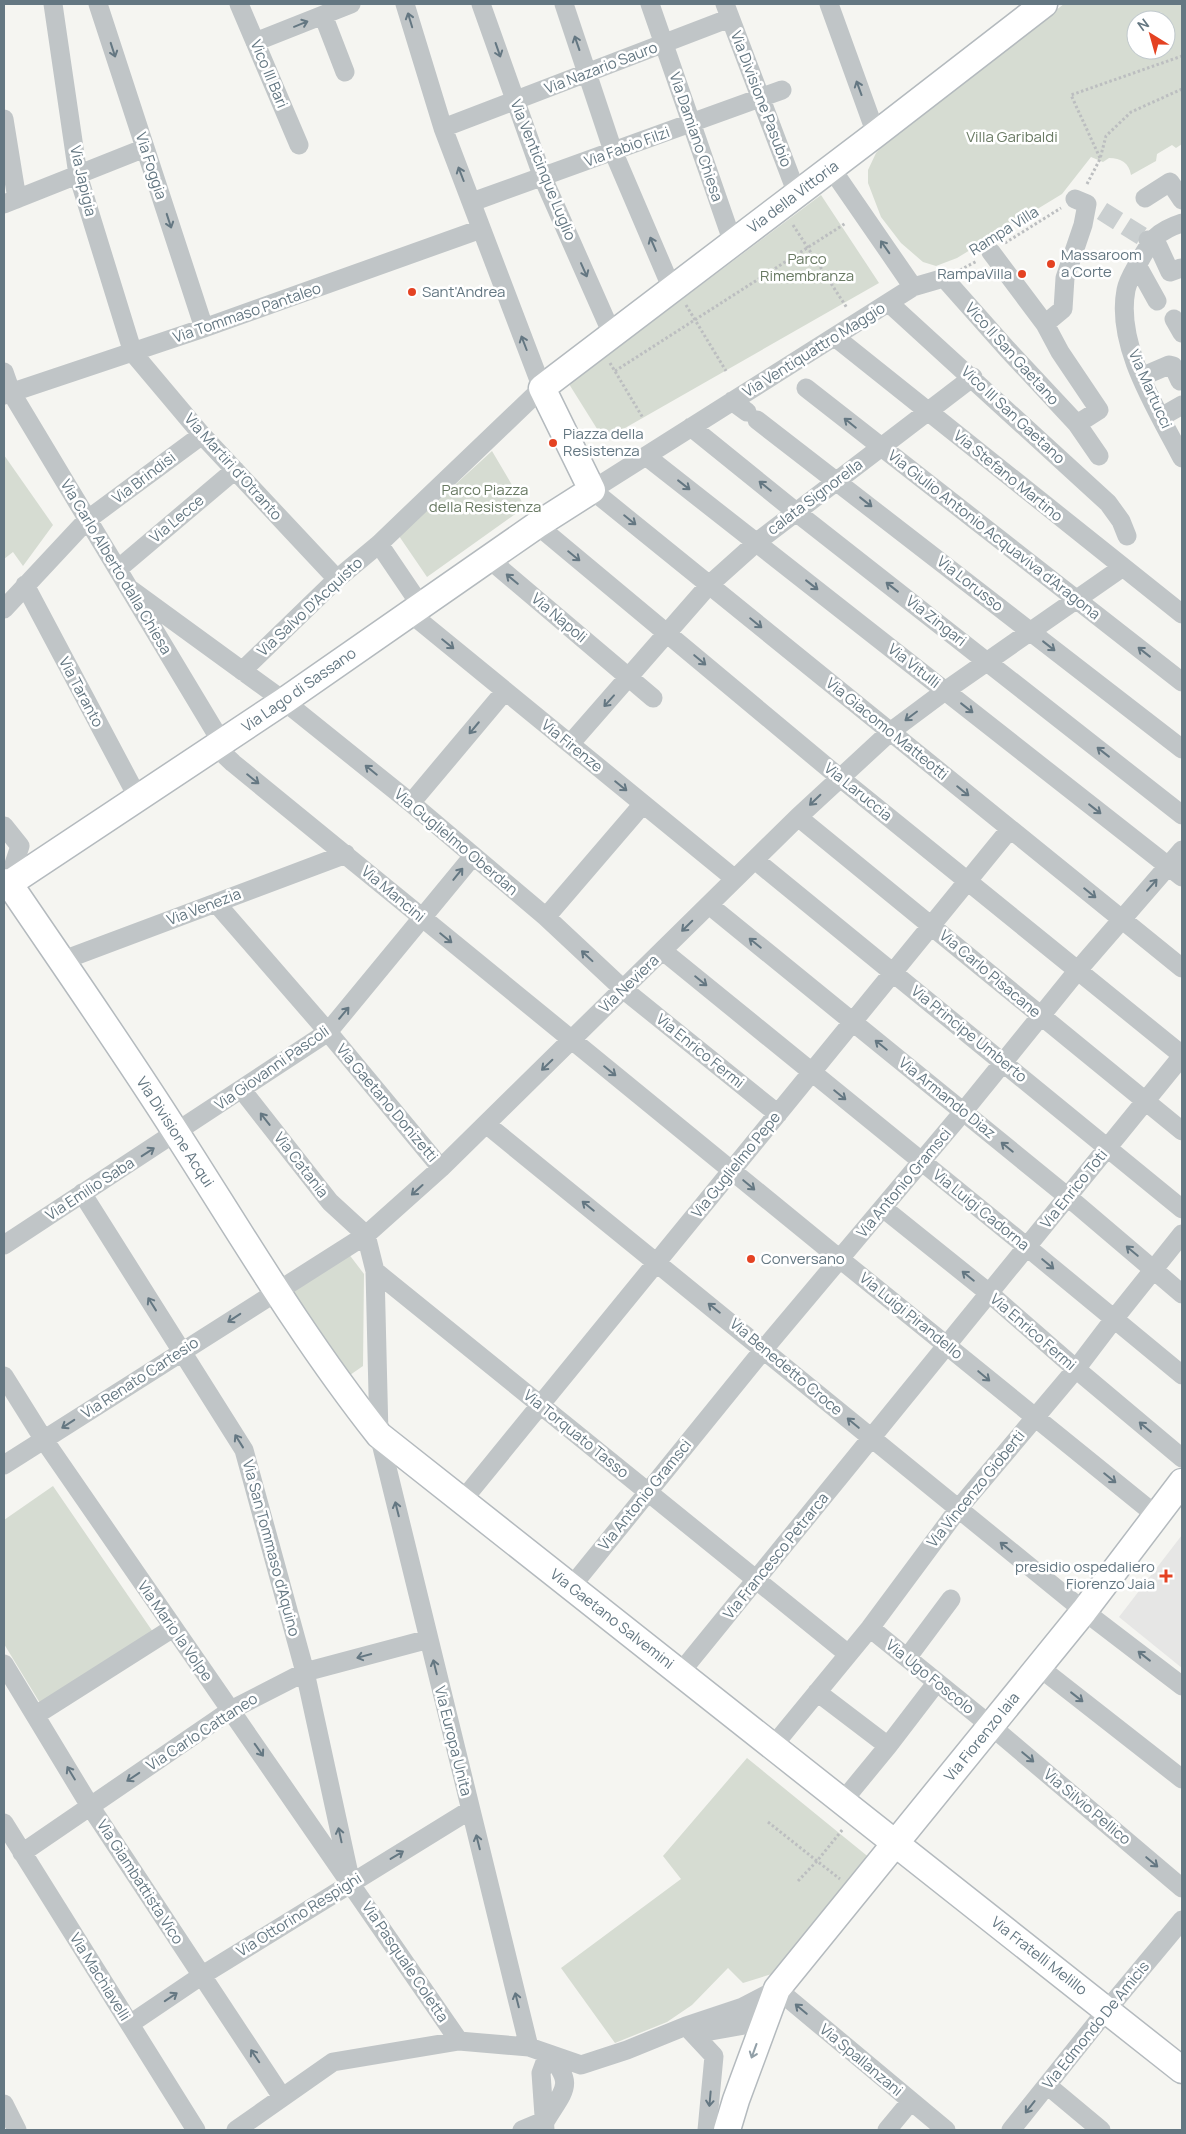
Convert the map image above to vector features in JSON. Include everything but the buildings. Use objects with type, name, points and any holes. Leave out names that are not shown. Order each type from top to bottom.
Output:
[{"type":"street","name":"Via Japigia","points":[[53,4],[78,175],[133,353]]},
{"type":"street","name":"Via Foggia","points":[[98,4],[204,328]]},
{"type":"street","name":"Vico III Bari","points":[[239,4],[299,145]]},
{"type":"street","points":[[255,42],[352,4]]},
{"type":"street","points":[[406,4],[443,128],[481,230],[545,395],[587,481]]},
{"type":"street","name":"Via Venticinque Luglio","points":[[481,4],[543,178],[606,339]]},
{"type":"street","points":[[564,4],[614,151],[672,289]]},
{"type":"street","name":"Via Damiano Chiesa","points":[[650,4],[690,124],[733,243]]},
{"type":"street","points":[[829,4],[876,134]]},
{"type":"street","name":"Via della Vittoria","points":[[545,395],[606,339],[1044,4]]},
{"type":"street","name":"Via Nazario Sauro","points":[[443,128],[663,44],[727,11]]},
{"type":"street","name":"Via Divisione Pasubio","points":[[727,11],[760,98],[789,200]]},
{"type":"street","points":[[324,15],[345,72]]},
{"type":"street","name":"Via Fabio Filzi","points":[[472,202],[543,178],[782,90]]},
{"type":"street","points":[[4,119],[10,202],[145,148]]},
{"type":"street","points":[[831,168],[913,287],[944,278]]},
{"type":"street","points":[[1145,198],[1170,182],[1182,200]]},
{"type":"street","points":[[1045,324],[1063,309],[1065,278],[1088,205]]},
{"type":"street","name":"Via Martucci","points":[[1182,223],[1167,228],[1149,240],[1126,289],[1125,322],[1129,342],[1141,377],[1182,458]]},
{"type":"street","name":"Via Tommaso Pantaleo","points":[[7,393],[133,353],[481,230]]},
{"type":"street","points":[[1149,240],[1158,246],[1170,272],[1181,268]]},
{"type":"street","points":[[991,252],[1045,324],[1060,352],[1099,410],[1077,424]]},
{"type":"street","points":[[1137,265],[1157,301]]},
{"type":"street","name":"Vico II San Gaetano","points":[[944,278],[1077,424],[1098,456]]},
{"type":"street","name":"Via Ventiquattro Maggio","points":[[587,481],[646,456],[692,427],[746,411],[795,379],[835,337],[913,287]]},
{"type":"street","name":"Vico III San Gaetano","points":[[889,302],[1108,503],[1121,521],[1127,536]]},
{"type":"street","name":"Via Stefano Martino","points":[[835,337],[1182,614]]},
{"type":"street","name":"Via Martiri d'Otranto","points":[[133,353],[202,434],[336,579]]},
{"type":"street","points":[[1141,377],[1169,365],[1173,366],[1180,381],[1182,380]]},
{"type":"street","name":"Via Carlo Alberto dalla Chiesa","points":[[4,372],[7,393],[118,569],[219,745]]},
{"type":"street","name":"calata Signorella","points":[[570,744],[709,585],[757,542],[927,411],[973,378]]},
{"type":"street","name":"Via Giulio Antonio Acquaviva d'Aragona","points":[[795,379],[1182,682]]},
{"type":"street","name":"Via Salvo D'Acquisto","points":[[242,671],[336,579],[545,395]]},
{"type":"street","points":[[1161,417],[1182,406]]},
{"type":"street","name":"Via Lorusso","points":[[746,411],[1182,749]]},
{"type":"street","name":"Via Zingari","points":[[692,427],[796,512],[1182,815]]},
{"type":"street","name":"Via Brindisi","points":[[4,608],[86,520],[202,434]]},
{"type":"street","name":"Via Vitulli","points":[[646,456],[1175,872]]},
{"type":"street","name":"Via Lecce","points":[[118,569],[235,470]]},
{"type":"street","name":"Via Lago di Sassano","points":[[5,883],[284,701],[537,525],[587,481]]},
{"type":"street","name":"Via Giacomo Matteotti","points":[[587,481],[709,585],[1182,968]]},
{"type":"street","name":"Via Laruccia","points":[[537,525],[839,777],[1182,1056]]},
{"type":"street","name":"Via Firenze","points":[[378,544],[415,609],[505,691],[735,879]]},
{"type":"street","name":"Via Napoli","points":[[488,558],[653,698]]},
{"type":"street","name":"Via Neviera","points":[[366,1235],[441,1168],[839,777],[890,732],[945,691],[1078,600],[1122,567]]},
{"type":"street","name":"Via Taranto","points":[[25,585],[138,798]]},
{"type":"street","name":"Via Guglielmo Oberdan","points":[[130,589],[284,701],[411,803],[546,917],[623,989]]},
{"type":"street","points":[[411,803],[505,691]]},
{"type":"street","name":"Via Mancini","points":[[219,745],[233,763],[572,1040]]},
{"type":"street","points":[[546,917],[643,804]]},
{"type":"street","name":"Via Carlo Pisacane","points":[[798,817],[1182,1130]]},
{"type":"street","points":[[4,826],[20,846],[5,883]]},
{"type":"street","name":"Via Guglielmo Pepe","points":[[462,1501],[1010,829]]},
{"type":"street","name":"Via Antonio Gramsci","points":[[571,1587],[764,1349],[964,1112],[1078,970],[1122,919],[1175,872],[1182,850]]},
{"type":"street","name":"Via Venezia","points":[[61,961],[346,854]]},
{"type":"street","name":"Via Giovanni Pascoli","points":[[177,1133],[328,1032],[473,856]]},
{"type":"street","name":"Via Principe Umberto","points":[[755,860],[1109,1147],[1182,1209]]},
{"type":"street","name":"Via Divisione Acqui","points":[[5,883],[61,961],[177,1133],[275,1292],[338,1384]]},
{"type":"street","name":"Via Gaetano Donizetti","points":[[216,903],[328,1032],[441,1168]]},
{"type":"street","name":"Via Armando Diaz","points":[[709,905],[1068,1197],[1182,1294]]},
{"type":"street","name":"Via Luigi Cadorna","points":[[663,951],[1182,1375]]},
{"type":"street","name":"Via Enrico Fermi","points":[[623,989],[778,1114]]},
{"type":"street","name":"Via Luigi Pirandello","points":[[572,1040],[1157,1516]]},
{"type":"street","name":"Via Enrico Toti","points":[[871,1438],[1182,1056]]},
{"type":"street","name":"Via Catania","points":[[242,1090],[330,1202],[366,1235]]},
{"type":"street","name":"Via Benedetto Croce","points":[[486,1124],[1084,1611],[1182,1686]]},
{"type":"street","name":"Via Emilio Saba","points":[[4,1244],[177,1133]]},
{"type":"street","name":"Via San Tommaso d'Aquino","points":[[82,1194],[244,1450],[304,1672],[351,1883]]},
{"type":"street","name":"Via Enrico Fermi","points":[[883,1208],[989,1293],[1182,1458]]},
{"type":"street","name":"Via Vincenzo Gioberti","points":[[773,1746],[870,1628],[958,1508],[1076,1369],[1114,1318],[1182,1234]]},
{"type":"street","name":"Via Europa Unita","points":[[366,1235],[375,1271],[379,1435],[529,2047]]},
{"type":"street","name":"Via Renato Cartesio","points":[[4,1465],[366,1235]]},
{"type":"street","name":"Via Torquato Tasso","points":[[375,1271],[848,1654]]},
{"type":"street","name":"Via Mario la Volpe","points":[[4,1376],[44,1440],[351,1883]]},
{"type":"street","name":"Via Gaetano Salvemini","points":[[338,1384],[379,1435],[895,1844]]},
{"type":"street","name":"Via Francesco Petrarca","points":[[680,1673],[871,1438]]},
{"type":"street","name":"Via Fiorenzo Iaia","points":[[727,2130],[736,2100],[777,1989],[1084,1611],[1182,1482]]},
{"type":"street","points":[[907,1658],[951,1599]]},
{"type":"street","points":[[36,1715],[173,1628]]},
{"type":"street","name":"Via Ugo Foscolo","points":[[870,1628],[991,1726]]},
{"type":"street","name":"Via Carlo Cattaneo","points":[[22,1854],[231,1710],[304,1672],[428,1639]]},
{"type":"street","name":"Via Giambattista Vico","points":[[4,1664],[90,1806],[282,2097]]},
{"type":"street","points":[[1039,1667],[1182,1779]]},
{"type":"street","points":[[849,1807],[888,1746],[937,1682]]},
{"type":"street","points":[[817,1692],[888,1746]]},
{"type":"street","name":"Via Silvio Pellico","points":[[991,1726],[1182,1888]]},
{"type":"street","name":"Via Ottorino Respighi","points":[[130,2024],[201,1976],[470,1810]]},
{"type":"street","name":"Via Machiavelli","points":[[4,1823],[196,2130]]},
{"type":"street","name":"Via Fratelli Melillo","points":[[895,1844],[1182,2070]]},
{"type":"street","name":"Via Pasquale Coletta","points":[[351,1883],[459,2041]]},
{"type":"street","name":"Via Edmondo De Amicis","points":[[1011,2130],[1182,1920]]},
{"type":"street","points":[[236,2130],[333,2062],[459,2041],[529,2047],[581,2065],[743,2007],[777,1989]]},
{"type":"street","name":"Via Spallanzani","points":[[777,1989],[946,2130]]},
{"type":"street","points":[[686,2026],[714,2056],[707,2130]]},
{"type":"street","points":[[522,2130],[545,2125],[541,2073],[548,2054]]},
{"type":"street","points":[[1047,2085],[1101,2130]]},
{"type":"street","points":[[887,2130],[911,2101]]},
{"type":"street","points":[[4,2104],[17,2130]]},
{"type":"path","points":[[1100,159],[1071,96],[1182,56]]},
{"type":"path","name":"Rampa Villa","points":[[944,278],[966,268],[991,252],[1088,205],[1087,184],[1100,159],[1106,136],[1131,112],[1182,89]]},
{"type":"path","points":[[789,200],[807,248],[856,323]]},
{"type":"path","points":[[615,371],[861,213]]},
{"type":"path","points":[[672,289],[682,299],[726,371]]},
{"type":"path","points":[[606,339],[615,371],[643,418]]},
{"type":"path","points":[[798,1881],[817,1861],[849,1807]]},
{"type":"path","points":[[768,1822],[843,1881]]},
{"type":"shaded area","name":"presidio ospedaliero Fiorenzo Jaia","points":[[1182,1535],[1182,1668],[1119,1617]]},
{"type":"green space","name":"Villa Garibaldi","points":[[1064,4],[1182,4],[1182,144],[1176,148],[1172,145],[1157,154],[1156,161],[1131,175],[1126,164],[1121,160],[1109,158],[1103,162],[1091,157],[1062,194],[957,258],[936,266],[923,262],[901,243],[881,217],[868,183],[868,170],[876,153],[896,131]]},
{"type":"green space","name":"Parco Rimembranza","points":[[821,195],[879,283],[604,440],[569,384]]},
{"type":"green space","name":"Parco Piazza della Resistenza","points":[[492,451],[525,507],[427,577],[399,536]]},
{"type":"green space","points":[[4,455],[53,525],[23,566],[13,552],[4,559]]},
{"type":"green space","points":[[348,1253],[364,1274],[363,1366],[350,1375],[290,1291]]},
{"type":"green space","points":[[53,1486],[153,1632],[40,1703],[4,1644],[4,1520]]},
{"type":"green space","points":[[747,1758],[871,1859],[775,1973],[743,1983],[728,1968],[692,2005],[667,2022],[615,2043],[561,1968],[681,1879],[663,1856]]},
{"type":"tunnel","points":[[1102,211],[1148,240]]},
{"type":"place","name":"Massaroom a Corte","points":[[1051,264]]},
{"type":"place","name":"RampaVilla","points":[[1022,274]]},
{"type":"place","name":"Sant'Andrea","points":[[412,292]]},
{"type":"place","name":"Piazza della Resistenza","points":[[553,443]]},
{"type":"place","name":"Conversano","points":[[751,1259]]},
{"type":"place","name":"presidio ospedaliero Fiorenzo Jaia","points":[[1166,1576]]}]
